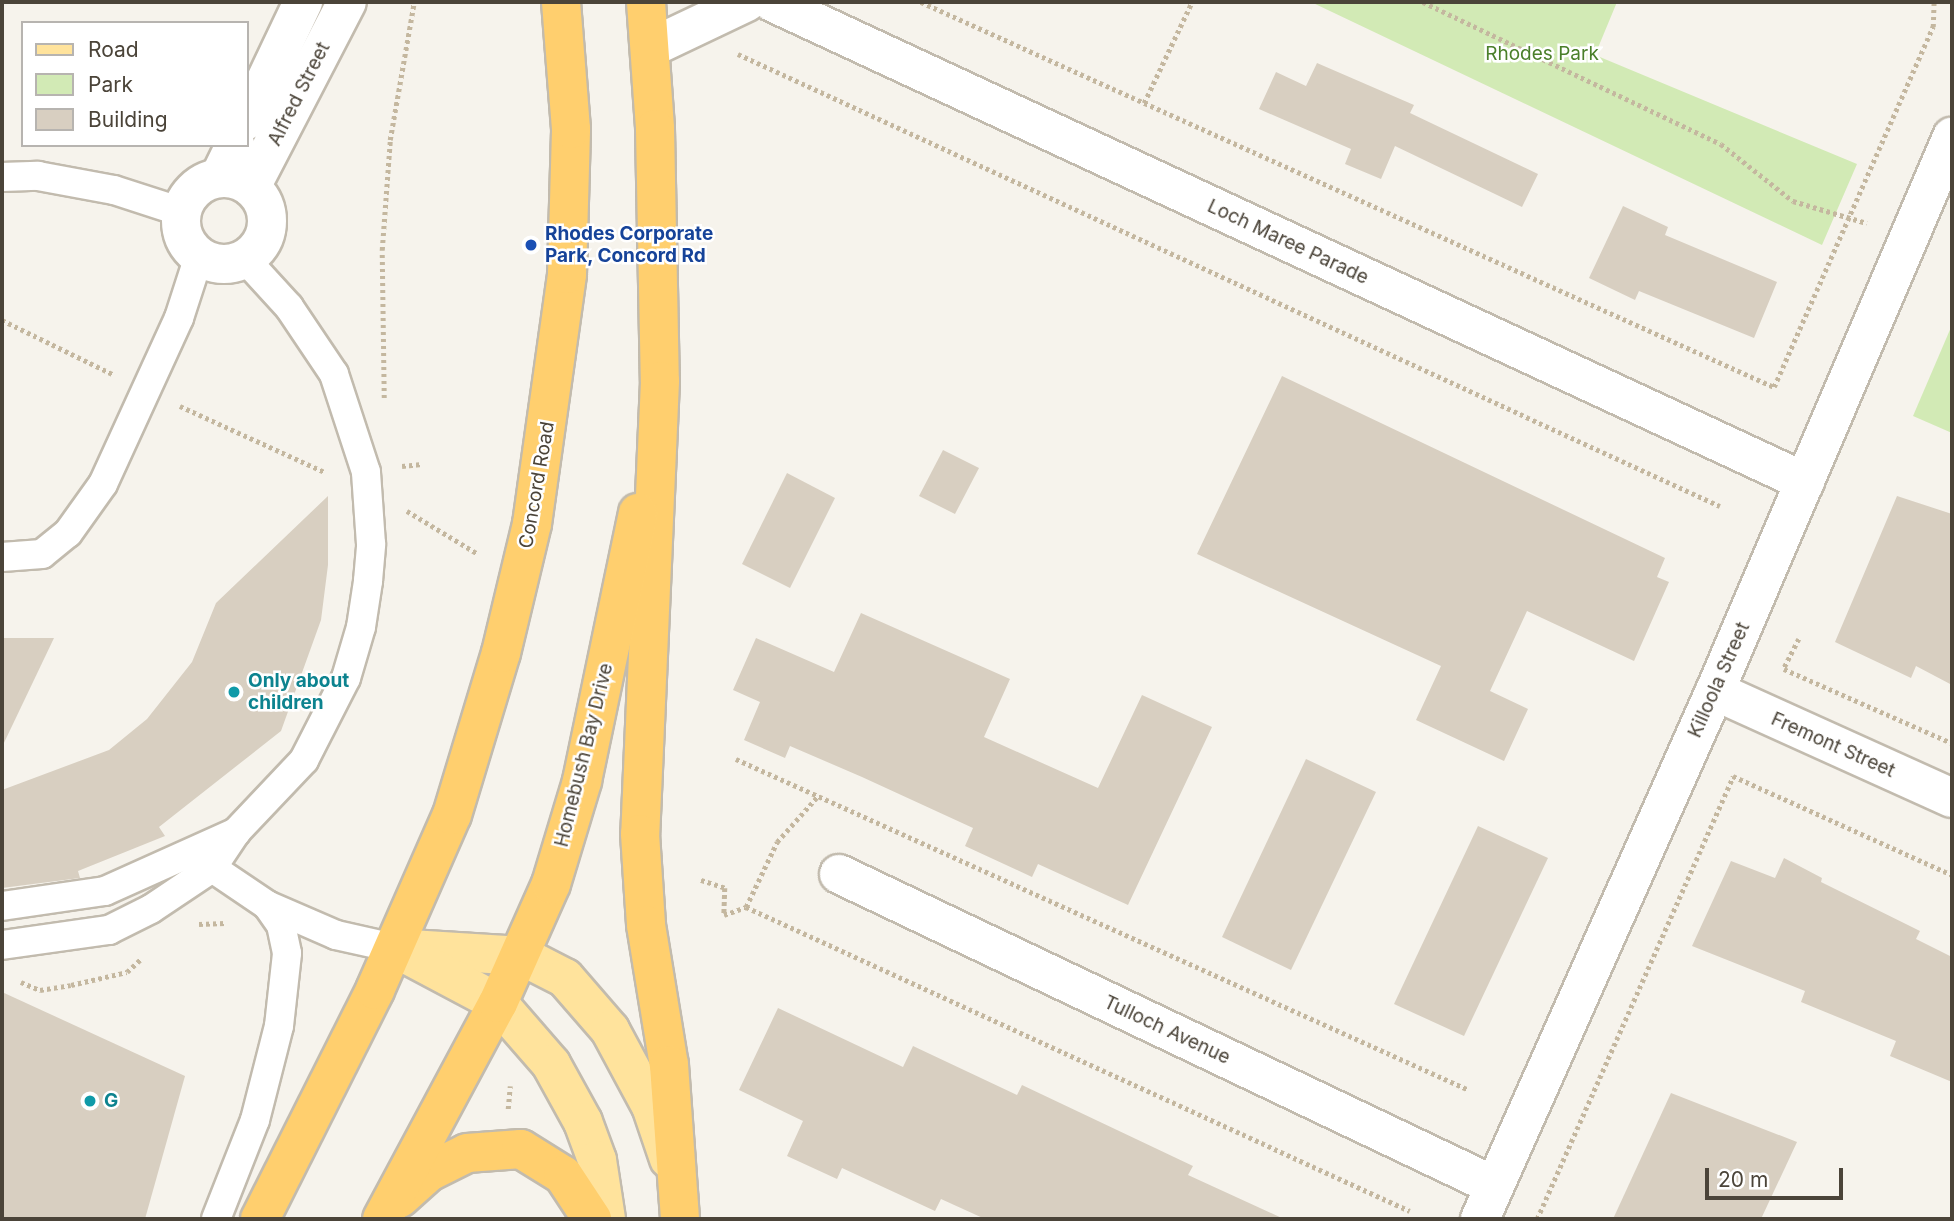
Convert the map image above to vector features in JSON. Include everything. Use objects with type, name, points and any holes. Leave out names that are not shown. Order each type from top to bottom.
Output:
[{"type":"highway","name":"Concord Road","points":[[394,948],[452,815],[501,653],[532,524],[568,262],[571,129],[561,2]]},
{"type":"highway","points":[[646,2],[660,268],[653,624],[640,834],[646,925],[669,1065],[680,1218]]},
{"type":"highway","name":"Homebush Bay Drive","points":[[385,1214],[522,956],[551,884],[582,781],[657,422]]},
{"type":"highway","points":[[260,1219],[394,948]]},
{"type":"highway","points":[[385,1214],[447,1161],[467,1153],[507,1147],[537,1155],[563,1175],[592,1219]]},
{"type":"main road","points":[[394,948],[522,956],[565,978],[610,1030],[665,1142],[680,1218]]},
{"type":"main road","points":[[394,948],[498,1003],[551,1064],[569,1095],[597,1160],[606,1219]]},
{"type":"street","name":"Alfred Street","points":[[235,170],[347,2]]},
{"type":"street","points":[[650,48],[747,2]]},
{"type":"street","name":"Loch Maree Parade","points":[[772,2],[1805,482]]},
{"type":"street","name":"Alfred Street","points":[[248,118],[298,9]]},
{"type":"street","name":"Killoola Street","points":[[1488,1203],[1715,691],[1952,137]]},
{"type":"street","points":[[235,170],[263,201],[268,223],[261,244],[245,259],[223,265],[199,256],[183,234],[182,212],[192,193],[235,170]]},
{"type":"street","name":"Fremont Street","points":[[1715,691],[1952,798]]},
{"type":"street","name":"Tulloch Avenue","points":[[839,874],[1488,1203]]},
{"type":"lane","points":[[2,177],[37,176],[114,191],[182,212]]},
{"type":"lane","points":[[2,557],[42,554],[68,533],[103,484],[179,318],[199,256]]},
{"type":"lane","points":[[2,945],[109,930],[151,909],[212,868],[236,832],[304,760],[346,678],[362,627],[368,581],[371,544],[366,472],[334,374],[289,307],[245,259]]},
{"type":"lane","points":[[2,906],[105,891],[236,832]]},
{"type":"lane","points":[[189,852],[267,905],[336,935],[394,948]]},
{"type":"lane","points":[[216,1219],[255,1120],[279,1026],[287,953],[281,925],[267,905]]},
{"type":"path","points":[[384,402],[382,250],[390,140],[414,2]]},
{"type":"path","points":[[921,2],[1774,387],[1851,218],[1933,27],[1934,2]]},
{"type":"path","points":[[1144,103],[1192,2]]},
{"type":"path","points":[[1423,2],[1721,144],[1793,201],[1910,236]]},
{"type":"path","points":[[732,51],[1720,506]]},
{"type":"path","points":[[2,320],[145,390],[326,472],[366,472],[422,464]]},
{"type":"path","points":[[398,456],[402,477]]},
{"type":"path","points":[[405,500],[407,511],[478,554]]},
{"type":"path","points":[[1799,639],[1784,669],[1952,743]]},
{"type":"path","points":[[736,759],[1467,1089]]},
{"type":"path","points":[[1536,1219],[1733,776],[1952,875]]},
{"type":"path","points":[[701,880],[725,888],[724,915],[746,907],[777,842],[818,796]]},
{"type":"path","points":[[746,907],[1410,1212]]},
{"type":"path","points":[[507,1116],[510,1086]]},
{"type":"green space","name":"Rhodes Park","points":[[1311,2],[1617,2],[1595,55],[1857,164],[1822,245]]},
{"type":"green space","points":[[1952,325],[1952,433],[1913,416]]},
{"type":"building","points":[[1317,63],[1414,105],[1410,113],[1538,174],[1522,207],[1395,146],[1381,179],[1345,164],[1351,149],[1259,109],[1276,72],[1306,86]]},
{"type":"building","points":[[1623,206],[1668,227],[1665,235],[1777,282],[1754,338],[1639,291],[1635,300],[1589,278]]},
{"type":"building","points":[[1282,376],[1665,558],[1657,577],[1669,582],[1634,661],[1527,611],[1490,691],[1528,709],[1504,761],[1416,720],[1441,666],[1197,554]]},
{"type":"building","points":[[943,450],[979,468],[955,514],[919,496]]},
{"type":"building","points":[[787,473],[835,498],[790,588],[742,564]]},
{"type":"building","name":"Only about children","points":[[328,496],[328,565],[321,620],[281,731],[159,827],[165,836],[78,871],[80,878],[2,888],[2,790],[109,750],[147,719],[192,662],[216,603]]},
{"type":"building","points":[[1897,496],[1952,514],[1952,685],[1916,666],[1911,678],[1835,642]]},
{"type":"building","points":[[861,613],[1010,679],[984,737],[1098,788],[1142,695],[1212,727],[1128,905],[1038,864],[1032,877],[965,846],[973,828],[790,746],[785,758],[744,740],[760,702],[733,690],[756,638],[834,672]]},
{"type":"building","points":[[2,638],[54,638],[2,747]]},
{"type":"building","points":[[1306,759],[1376,792],[1291,970],[1222,937]]},
{"type":"building","points":[[1478,826],[1548,858],[1464,1036],[1394,1004]]},
{"type":"building","points":[[1784,858],[1822,878],[1821,882],[1920,931],[1916,939],[1952,957],[1952,1082],[1890,1056],[1896,1041],[1801,1002],[1805,991],[1692,946],[1731,861],[1775,878]]},
{"type":"building","name":"G","points":[[2,992],[185,1076],[145,1219],[2,1219]]},
{"type":"building","points":[[778,1008],[903,1067],[913,1046],[1017,1095],[1022,1085],[1193,1166],[1188,1175],[1284,1219],[985,1219],[941,1199],[935,1211],[842,1168],[837,1179],[787,1156],[803,1121],[739,1090]]},
{"type":"building","points":[[1671,1093],[1797,1142],[1761,1219],[1613,1219]]},
{"type":"place","name":"Rhodes Corporate Park, Concord Rd","points":[[531,245]]},
{"type":"place","name":"Only about children","points":[[234,692]]},
{"type":"place","name":"G","points":[[90,1101]]}]
